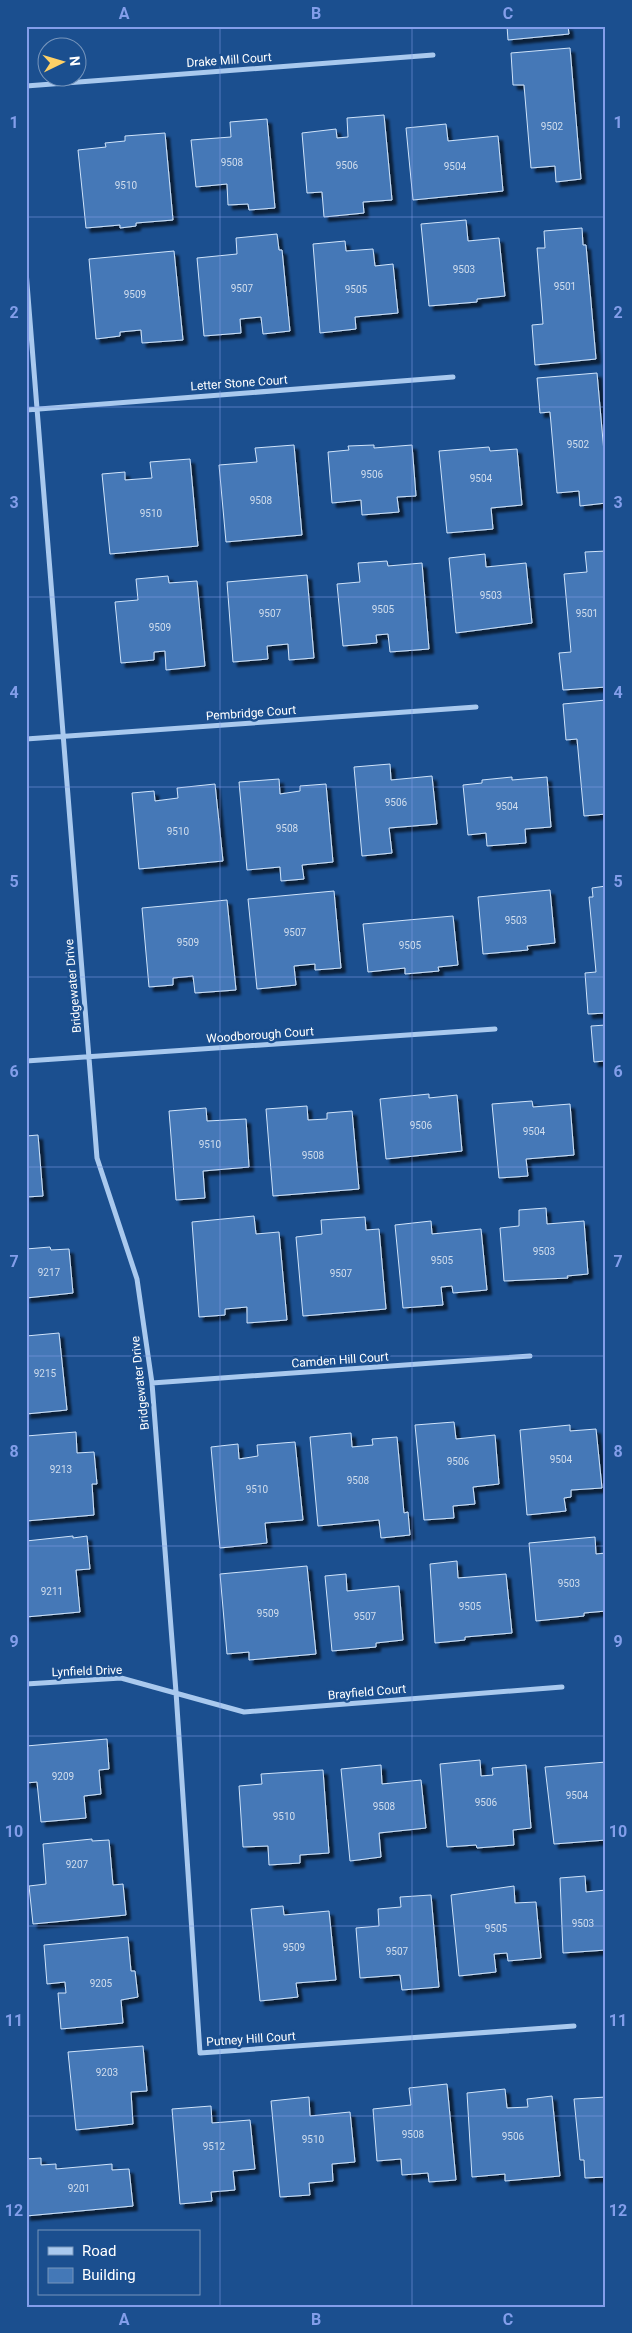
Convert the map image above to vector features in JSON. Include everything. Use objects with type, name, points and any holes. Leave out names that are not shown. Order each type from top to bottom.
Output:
[{"type":"street","name":"Drake Mill Court","points":[[26,86],[433,55]]},
{"type":"street","name":"Bridgewater Drive","points":[[26,271],[97,1158],[137,1279],[152,1383],[176,1692]]},
{"type":"street","name":"Letter Stone Court","points":[[26,410],[452,377]]},
{"type":"street","name":"Pembridge Court","points":[[26,738],[476,707]]},
{"type":"street","name":"Woodborough Court","points":[[26,1061],[495,1029]]},
{"type":"street","name":"Camden Hill Court","points":[[152,1383],[530,1356]]},
{"type":"street","name":"Lynfield Drive","points":[[26,1684],[121,1678],[176,1692]]},
{"type":"street","name":"Brayfield Court","points":[[176,1692],[244,1712],[562,1686]]},
{"type":"street","name":"Putney Hill Court","points":[[176,1692],[200,2053],[574,2026]]},
{"type":"building","points":[[507,26],[568,26],[569,34],[508,40]]},
{"type":"building","points":[[570,48],[581,179],[556,182],[555,166],[531,168],[524,85],[513,85],[511,53]]},
{"type":"building","points":[[384,115],[392,200],[363,202],[364,213],[324,217],[322,192],[307,193],[302,133],[336,129],[337,138],[348,137],[347,118]]},
{"type":"building","points":[[267,119],[275,208],[249,210],[248,204],[228,205],[227,184],[196,187],[191,140],[231,137],[230,122]]},
{"type":"building","points":[[446,124],[448,141],[498,136],[503,191],[413,200],[406,128]]},
{"type":"building","points":[[165,133],[173,220],[136,223],[136,226],[120,228],[120,225],[86,228],[78,150],[106,147],[105,143],[125,141],[125,136]]},
{"type":"building","points":[[466,220],[468,241],[499,238],[505,296],[477,299],[477,302],[429,306],[421,224]]},
{"type":"building","points":[[582,228],[583,245],[586,245],[596,359],[535,365],[532,325],[543,324],[537,248],[545,248],[544,231]]},
{"type":"building","points":[[277,234],[279,250],[282,250],[290,331],[263,334],[261,317],[240,319],[241,333],[204,336],[197,258],[237,254],[236,238]]},
{"type":"building","points":[[345,241],[346,251],[373,249],[375,266],[393,264],[398,313],[355,317],[356,329],[320,333],[313,244]]},
{"type":"building","points":[[174,251],[183,340],[142,343],[141,330],[120,332],[120,336],[96,339],[89,259]]},
{"type":"building","points":[[597,373],[606,475],[606,503],[580,506],[579,491],[557,493],[550,412],[540,413],[537,378]]},
{"type":"building","points":[[294,445],[302,535],[226,542],[219,465],[257,462],[255,448]]},
{"type":"building","points":[[374,445],[374,448],[412,445],[416,496],[397,497],[399,512],[362,515],[361,500],[332,503],[328,452],[349,450],[348,446]]},
{"type":"building","points":[[489,447],[490,451],[517,449],[522,505],[491,508],[493,529],[447,533],[439,451]]},
{"type":"building","points":[[190,459],[198,546],[110,554],[102,474],[125,472],[125,480],[152,478],[150,462]]},
{"type":"building","points":[[606,551],[606,687],[563,690],[559,653],[571,652],[564,574],[587,572],[585,552]]},
{"type":"building","points":[[485,554],[486,567],[526,563],[532,623],[456,633],[449,558]]},
{"type":"building","points":[[387,561],[388,566],[422,563],[429,649],[390,652],[388,634],[376,635],[377,643],[343,646],[337,584],[360,582],[358,563]]},
{"type":"building","points":[[307,575],[314,658],[289,660],[288,644],[267,646],[268,659],[233,662],[227,582]]},
{"type":"building","points":[[168,576],[169,583],[197,581],[205,666],[166,670],[165,651],[154,652],[154,660],[121,663],[115,602],[138,600],[136,579]]},
{"type":"building","points":[[606,700],[606,814],[584,816],[577,739],[566,740],[563,704]]},
{"type":"building","points":[[390,764],[391,780],[432,776],[437,824],[389,828],[392,853],[362,856],[354,767]]},
{"type":"building","points":[[512,777],[512,780],[547,777],[551,827],[525,829],[526,843],[487,846],[486,833],[468,835],[463,785],[482,783],[482,780]]},
{"type":"building","points":[[279,779],[280,794],[300,791],[300,786],[326,784],[333,862],[302,865],[304,879],[281,881],[280,867],[247,870],[239,782]]},
{"type":"building","points":[[215,784],[223,861],[139,869],[132,793],[154,791],[155,801],[178,798],[177,788]]},
{"type":"building","points":[[606,886],[606,1013],[588,1014],[585,973],[596,972],[589,897],[593,897],[592,888]]},
{"type":"building","points":[[550,890],[555,943],[527,946],[528,950],[483,954],[478,897]]},
{"type":"building","points":[[334,891],[341,968],[315,970],[315,964],[294,966],[296,985],[257,989],[248,899]]},
{"type":"building","points":[[227,900],[236,990],[195,993],[193,976],[173,978],[173,985],[149,987],[142,908]]},
{"type":"building","points":[[453,916],[458,965],[438,967],[439,971],[405,974],[405,968],[368,972],[363,924]]},
{"type":"building","points":[[606,1025],[606,1083],[604,1061],[594,1062],[591,1026]]},
{"type":"building","points":[[429,1094],[429,1098],[457,1095],[462,1151],[386,1159],[380,1099]]},
{"type":"building","points":[[532,1101],[533,1107],[570,1104],[574,1155],[526,1159],[528,1176],[499,1178],[492,1104]]},
{"type":"building","points":[[307,1106],[308,1120],[327,1119],[327,1113],[352,1111],[359,1189],[273,1196],[266,1109]]},
{"type":"building","points":[[206,1108],[207,1121],[246,1119],[249,1167],[203,1171],[205,1198],[176,1200],[169,1111]]},
{"type":"building","points":[[38,1135],[43,1196],[26,1197],[26,1136]]},
{"type":"building","points":[[546,1208],[547,1224],[584,1221],[588,1274],[567,1276],[568,1278],[504,1281],[500,1228],[519,1226],[519,1210]]},
{"type":"building","points":[[254,1216],[256,1234],[279,1232],[287,1320],[247,1323],[247,1307],[225,1309],[225,1315],[199,1317],[192,1222]]},
{"type":"building","points":[[365,1217],[366,1230],[379,1229],[386,1309],[303,1316],[296,1237],[322,1234],[321,1220]]},
{"type":"building","points":[[431,1221],[432,1234],[481,1229],[487,1290],[453,1293],[452,1286],[441,1287],[443,1305],[403,1308],[395,1225]]},
{"type":"building","points":[[50,1247],[51,1250],[69,1249],[73,1293],[26,1298],[26,1249]]},
{"type":"building","points":[[59,1333],[67,1410],[26,1414],[26,1336]]},
{"type":"building","points":[[454,1422],[456,1439],[495,1435],[499,1484],[473,1487],[475,1504],[453,1506],[454,1518],[424,1520],[415,1425]]},
{"type":"building","points":[[570,1425],[570,1431],[596,1429],[602,1488],[571,1490],[571,1497],[564,1498],[566,1511],[527,1515],[520,1430]]},
{"type":"building","points":[[76,1432],[77,1453],[94,1452],[97,1484],[92,1484],[94,1515],[26,1521],[26,1436]]},
{"type":"building","points":[[351,1433],[352,1447],[373,1445],[372,1439],[397,1437],[404,1513],[408,1512],[410,1535],[381,1538],[379,1520],[318,1526],[310,1437]]},
{"type":"building","points":[[295,1442],[303,1520],[265,1523],[267,1543],[220,1548],[211,1447],[238,1444],[239,1459],[258,1456],[257,1445]]},
{"type":"building","points":[[73,1536],[73,1538],[87,1536],[90,1569],[76,1570],[80,1612],[26,1617],[26,1541]]},
{"type":"building","points":[[595,1537],[596,1554],[606,1553],[606,1611],[584,1613],[584,1616],[536,1621],[529,1543]]},
{"type":"building","points":[[457,1561],[458,1578],[506,1574],[512,1633],[465,1637],[465,1640],[435,1643],[430,1564]]},
{"type":"building","points":[[307,1566],[316,1654],[249,1660],[249,1652],[227,1654],[220,1574]]},
{"type":"building","points":[[346,1574],[347,1591],[399,1586],[403,1640],[376,1643],[376,1647],[332,1651],[325,1576]]},
{"type":"building","points":[[107,1739],[109,1769],[99,1770],[101,1794],[84,1796],[86,1818],[41,1822],[37,1782],[26,1783],[26,1746]]},
{"type":"building","points":[[480,1760],[481,1776],[493,1775],[492,1768],[526,1765],[531,1828],[513,1830],[514,1845],[477,1848],[476,1845],[447,1847],[440,1764]]},
{"type":"building","points":[[606,1762],[606,1840],[554,1844],[545,1767]]},
{"type":"building","points":[[381,1765],[382,1784],[421,1780],[426,1828],[379,1833],[381,1857],[350,1861],[341,1769]]},
{"type":"building","points":[[323,1770],[329,1853],[300,1855],[300,1863],[269,1865],[268,1846],[243,1847],[239,1786],[262,1784],[261,1774]]},
{"type":"building","points":[[92,1839],[92,1841],[109,1840],[113,1885],[123,1884],[126,1915],[33,1924],[29,1886],[46,1884],[43,1844]]},
{"type":"building","points":[[585,1876],[586,1892],[606,1890],[606,1950],[563,1953],[560,1878]]},
{"type":"building","points":[[514,1886],[515,1903],[536,1902],[541,1958],[508,1961],[507,1953],[494,1954],[496,1972],[459,1976],[451,1895]]},
{"type":"building","points":[[431,1895],[439,1987],[402,1990],[400,1975],[360,1978],[356,1928],[379,1926],[378,1909],[401,1907],[400,1897]]},
{"type":"building","points":[[283,1906],[284,1915],[329,1911],[336,1980],[296,1983],[298,1997],[260,2001],[251,1909]]},
{"type":"building","points":[[128,1937],[131,1971],[135,1971],[138,1997],[121,2000],[123,2023],[61,2029],[58,1993],[66,1993],[65,1982],[47,1984],[44,1945]]},
{"type":"building","points":[[143,2046],[147,2091],[131,2092],[133,2124],[76,2130],[68,2052]]},
{"type":"building","points":[[447,2084],[456,2180],[429,2182],[428,2173],[402,2175],[401,2159],[377,2161],[373,2109],[411,2105],[409,2088]]},
{"type":"building","points":[[505,2089],[507,2108],[528,2107],[527,2099],[552,2096],[560,2176],[505,2181],[505,2174],[472,2177],[467,2093]]},
{"type":"building","points":[[309,2097],[310,2116],[350,2112],[355,2162],[332,2164],[333,2181],[309,2183],[310,2195],[280,2197],[271,2101]]},
{"type":"building","points":[[606,2097],[606,2177],[585,2178],[584,2160],[580,2160],[574,2099]]},
{"type":"building","points":[[211,2106],[212,2123],[250,2120],[255,2169],[233,2171],[235,2190],[211,2192],[212,2201],[180,2204],[172,2109]]},
{"type":"building","points":[[41,2158],[41,2165],[56,2164],[56,2169],[112,2164],[112,2170],[129,2169],[133,2206],[26,2216],[26,2159]]}]
